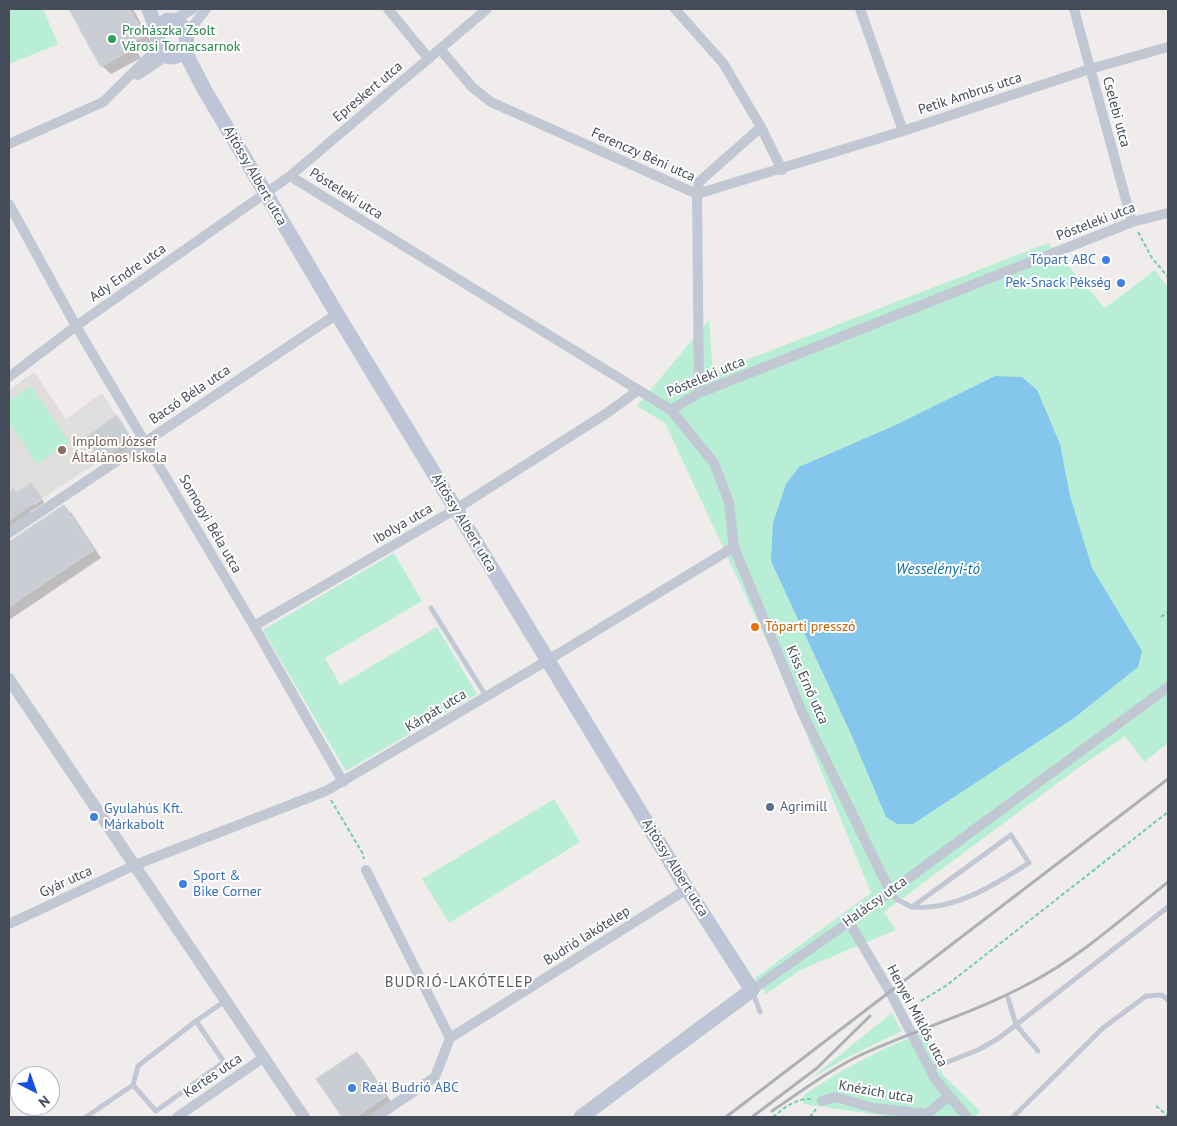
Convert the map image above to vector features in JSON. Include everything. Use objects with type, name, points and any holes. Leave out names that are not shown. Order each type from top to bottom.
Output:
[{"type":"main road","points":[[149,9],[157,31],[174,49]]},
{"type":"main road","points":[[157,31],[167,16]]},
{"type":"main road","name":"Ajtóssy Albert utca","points":[[167,16],[179,22],[174,49],[204,89],[337,314],[687,889],[752,990]]},
{"type":"main road","name":"Halácsy utca","points":[[581,1117],[752,990]]},
{"type":"street","points":[[167,16],[193,9]]},
{"type":"street","points":[[9,144],[103,102],[111,94],[174,49],[206,9]]},
{"type":"street","points":[[388,9],[429,59]]},
{"type":"street","name":"Epreskert utca","points":[[265,193],[290,176],[487,9]]},
{"type":"street","points":[[675,9],[723,64],[761,127],[782,170]]},
{"type":"street","points":[[860,9],[902,131]]},
{"type":"street","name":"Cselebi utca","points":[[1074,9],[1132,222]]},
{"type":"street","name":"Petik Ambrus utca","points":[[698,194],[782,170],[1090,69],[1168,47]]},
{"type":"street","name":"Ferenczy Béni utca","points":[[440,49],[472,87],[491,102],[698,194],[699,393]]},
{"type":"street","points":[[698,194],[699,182],[761,127]]},
{"type":"street","name":"Pósteleki utca","points":[[290,176],[637,391],[671,410],[699,393],[1132,222],[1168,212]]},
{"type":"street","name":"Ady Endre utca","points":[[9,377],[76,326],[265,193]]},
{"type":"street","name":"Somogyi Béla utca","points":[[9,204],[76,326],[146,441],[343,782]]},
{"type":"street","name":"Bacsó Béla utca","points":[[9,533],[337,314]]},
{"type":"street","name":"Ibolya utca","points":[[254,626],[456,509],[607,413],[637,391]]},
{"type":"street","name":"Kiss Ernő utca","points":[[671,410],[714,463],[729,502],[734,547],[802,712],[890,891]]},
{"type":"street","name":"Kárpát utca","points":[[135,865],[326,792],[734,547]]},
{"type":"street","points":[[9,679],[304,1117]]},
{"type":"street","name":"Halácsy utca","points":[[752,990],[849,922],[1168,687]]},
{"type":"street","name":"Gyár utca","points":[[9,924],[135,865]]},
{"type":"street","points":[[366,870],[450,1038],[435,1077],[376,1117]]},
{"type":"street","name":"Budrió lakótelep","points":[[450,1038],[687,889]]},
{"type":"street","name":"Henyei Miklós utca","points":[[849,922],[901,1013],[929,1069],[948,1097],[968,1117]]},
{"type":"street","name":"Kertes utca","points":[[178,1117],[263,1058]]},
{"type":"street","name":"Knézich utca","points":[[822,1101],[835,1097],[874,1108],[926,1116]]},
{"type":"street","points":[[926,1116],[948,1097]]},
{"type":"lane","points":[[431,608],[486,697]]},
{"type":"lane","points":[[890,891],[898,900],[912,907],[928,909],[946,906],[980,891],[1029,863],[1011,835],[912,907]]},
{"type":"lane","points":[[929,1069],[978,1050],[998,1038],[1168,907]]},
{"type":"lane","points":[[752,990],[760,1012]]},
{"type":"lane","points":[[1013,1117],[1103,1028],[1132,1006],[1146,996],[1162,996],[1168,1000]]},
{"type":"lane","points":[[1008,998],[1016,1025],[1038,1051]]},
{"type":"lane","points":[[86,1117],[133,1085],[138,1066],[225,1001]]},
{"type":"lane","points":[[133,1085],[156,1111],[224,1062],[196,1021]]},
{"type":"path","points":[[1132,222],[1152,258],[1168,277]]},
{"type":"path","points":[[1161,617],[1168,612]]},
{"type":"path","points":[[326,792],[363,854],[366,870]]},
{"type":"path","points":[[901,1013],[947,985],[1168,812]]},
{"type":"path","points":[[772,1117],[786,1106],[796,1102],[809,1099],[822,1101]]},
{"type":"path","points":[[1156,1106],[1168,1116]]},
{"type":"shaded area","name":"Implom József Általános Iskola","points":[[34,372],[66,419],[102,393],[132,440],[9,520],[9,390]]},
{"type":"green space","points":[[9,9],[43,9],[58,44],[9,64]]},
{"type":"green space","points":[[1048,243],[1105,308],[1155,270],[1168,288],[1168,743],[1144,762],[1125,736],[1078,768],[884,912],[896,930],[800,970],[766,994],[755,978],[871,893],[770,648],[665,423],[637,406],[709,320],[713,373]]},
{"type":"green space","points":[[31,386],[69,442],[37,464],[9,422],[9,401]]},
{"type":"green space","points":[[394,553],[422,601],[325,658],[340,685],[437,627],[477,694],[346,771],[263,630]]},
{"type":"green space","points":[[554,799],[580,842],[449,923],[422,879]]},
{"type":"green space","points":[[892,1013],[902,1031],[850,1056],[810,1079]]},
{"type":"green space","points":[[926,1031],[943,1075],[980,1111],[975,1117],[893,1117],[803,1104],[804,1095],[848,1067]]},
{"type":"water","name":"Wesselényi-tó","points":[[995,376],[1022,377],[1037,390],[1060,444],[1070,496],[1092,568],[1142,651],[1138,667],[1074,718],[913,824],[897,824],[886,817],[851,734],[771,561],[773,523],[786,484],[799,467],[898,424]]},
{"type":"building","name":"Prohászka Zsolt Városi Tornacsarnok","points":[[69,9],[130,9],[145,35],[130,44],[133,49],[101,67]]},
{"type":"building","points":[[117,415],[132,440],[99,460],[87,437]]},
{"type":"building","points":[[31,483],[42,498],[27,508],[24,504],[31,500],[24,490],[17,493]]},
{"type":"building","points":[[14,489],[27,508],[9,521],[9,492]]},
{"type":"building","points":[[24,490],[31,500],[24,504],[18,494]]},
{"type":"building","points":[[64,505],[94,550],[9,607],[9,542]]},
{"type":"building","name":"Reál Budrió ABC","points":[[357,1052],[387,1096],[356,1117],[342,1117],[316,1079]]},
{"type":"railway","points":[[726,1117],[1168,779]]},
{"type":"railway","points":[[772,1111],[817,1080],[853,1059],[990,1003],[1048,973],[1101,936],[1168,882]]},
{"type":"railway","points":[[752,1117],[817,1068],[870,1016]]},
{"type":"place","name":"Prohászka Zsolt Városi Tornacsarnok","points":[[112,39]]},
{"type":"place","name":"Tópart ABC","points":[[1106,260]]},
{"type":"place","name":"Pek-Snack Pékség","points":[[1121,283]]},
{"type":"place","name":"Implom József Általános Iskola","points":[[62,450]]},
{"type":"place","name":"Tóparti presszó","points":[[755,627]]},
{"type":"place","name":"Agrimill","points":[[770,807]]},
{"type":"place","name":"Gyulahús Kft. Márkabolt","points":[[94,817]]},
{"type":"place","name":"Sport & Bike Corner","points":[[183,884]]},
{"type":"place","name":"Reál Budrió ABC","points":[[352,1088]]},
{"type":"district","name":"BUDRIÓ-LAKÓTELEP","points":[[459,983]]}]
